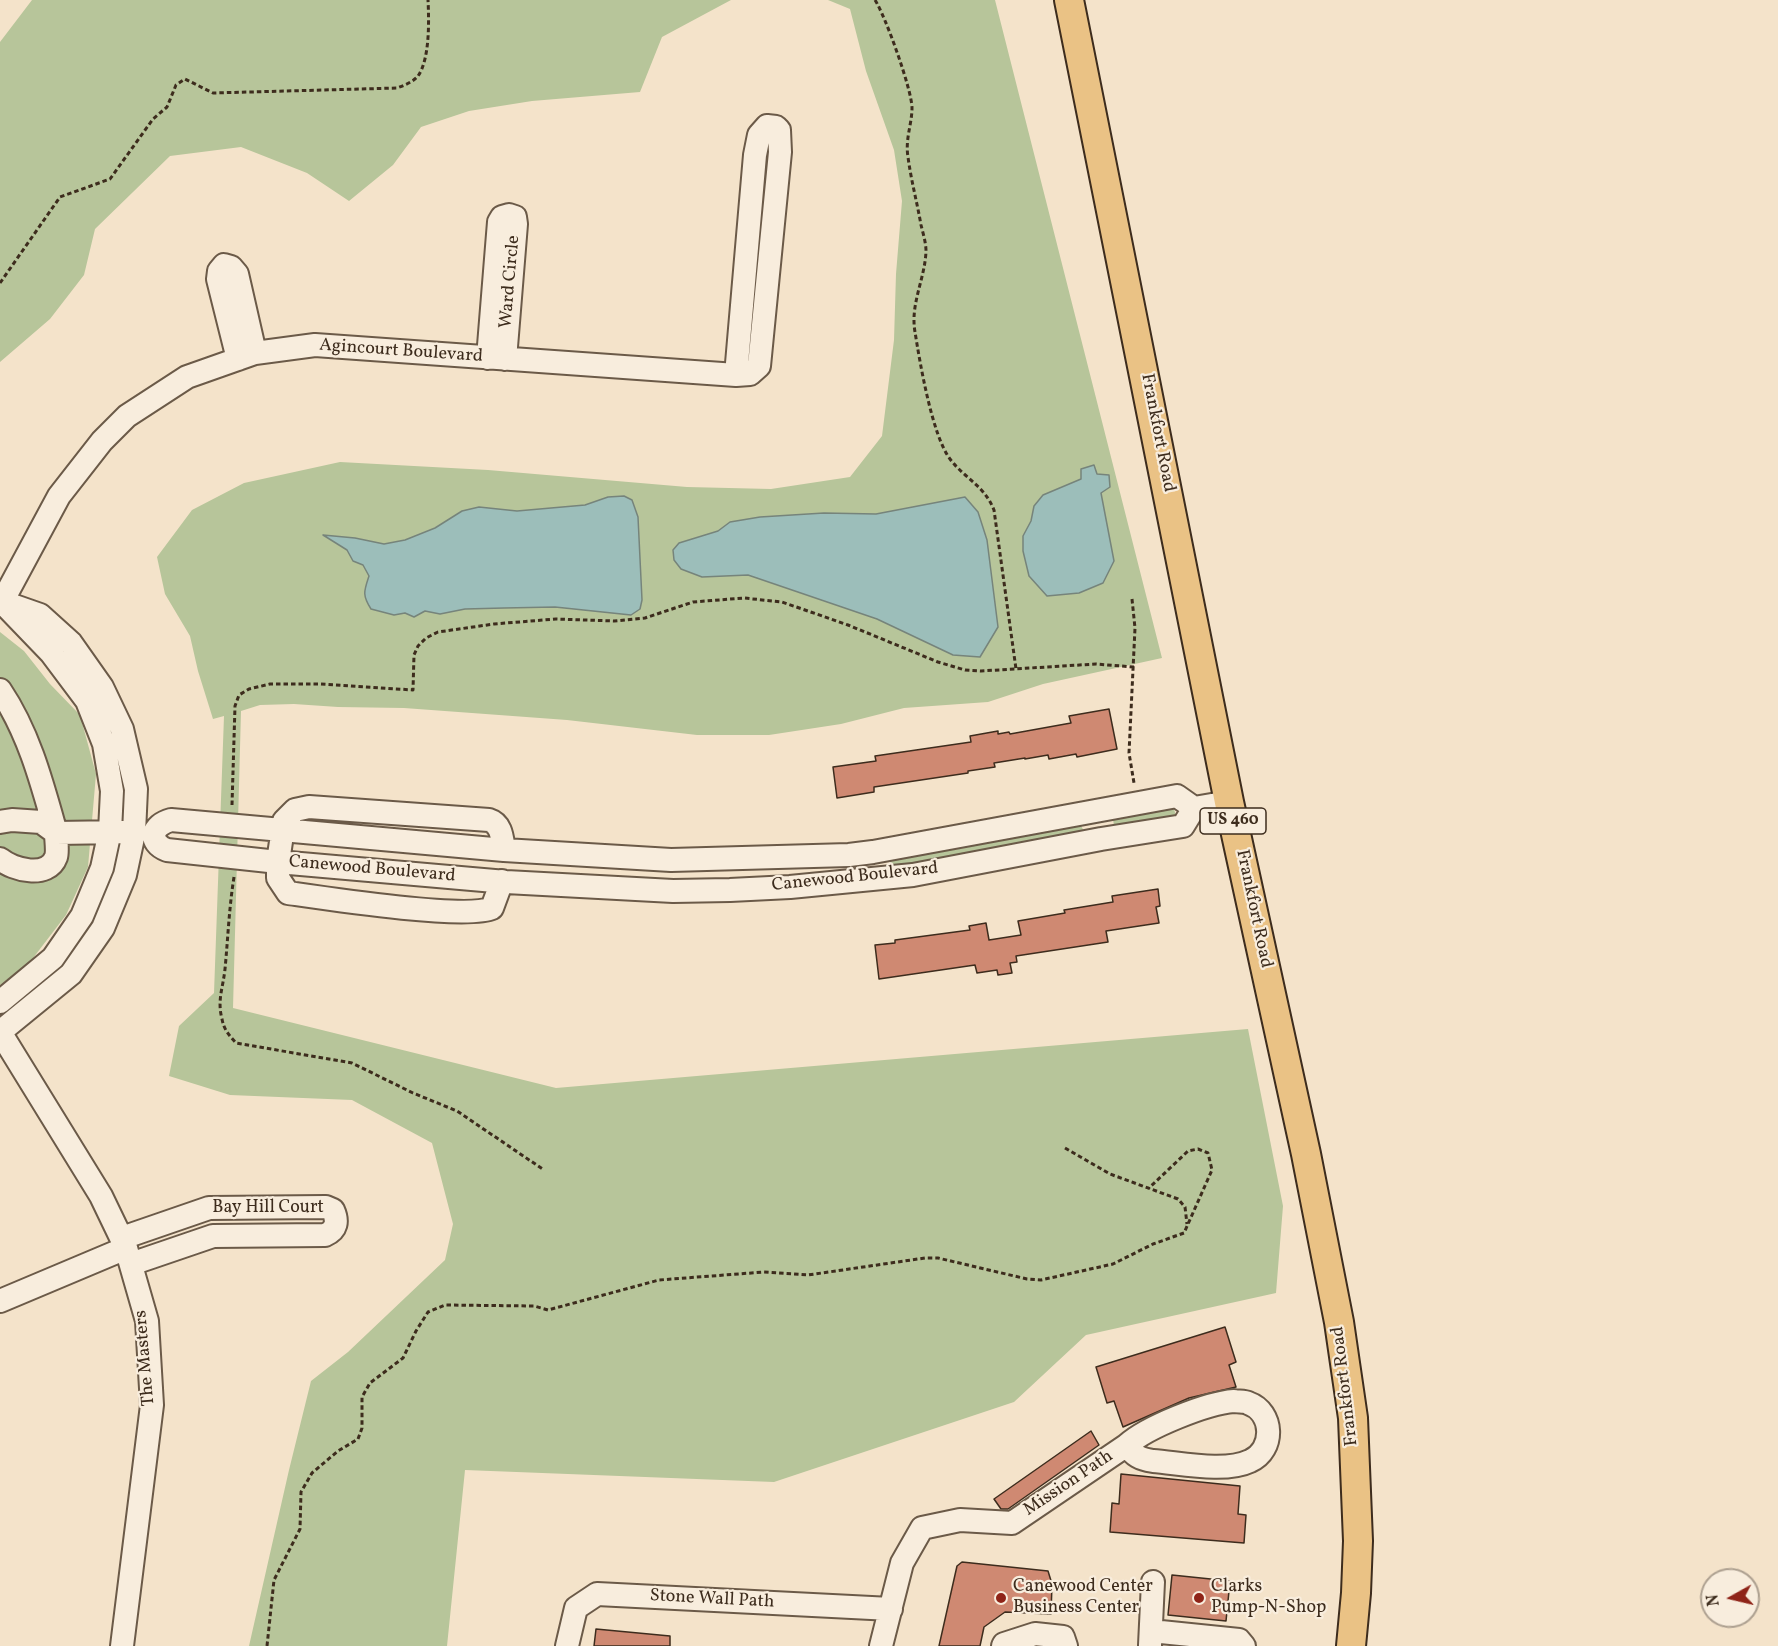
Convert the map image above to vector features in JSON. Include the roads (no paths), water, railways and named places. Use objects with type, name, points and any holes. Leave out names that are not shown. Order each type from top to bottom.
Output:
[{"type":"main road","name":"Frankfort Road","points":[[1069,0],[1229,802],[1306,1154],[1341,1333],[1353,1418],[1358,1541],[1351,1646]]},
{"type":"street","points":[[767,126],[776,127],[780,136],[780,152],[759,366],[750,374],[736,375],[757,140],[767,126]]},
{"type":"street","name":"Ward Circle","points":[[509,215],[515,217],[516,224],[496,359],[499,222],[502,217],[509,215]]},
{"type":"street","name":"Agincourt Boulevard","points":[[1,602],[59,496],[102,441],[127,416],[187,377],[247,356],[315,345],[736,375]]},
{"type":"street","points":[[0,1002],[53,958],[82,916],[102,868],[110,831],[112,791],[104,744],[87,701],[51,653],[1,602]]},
{"type":"street","points":[[0,1032],[71,974],[103,928],[144,833],[122,729],[102,687],[71,643],[40,615],[1,602]]},
{"type":"street","points":[[0,690],[14,712],[40,773],[56,833],[56,857],[49,866],[37,870],[22,870],[0,859]]},
{"type":"street","name":"Canewood Boulevard","points":[[1177,796],[1194,808],[1183,826],[1101,839],[913,875],[790,887],[673,891],[502,881],[167,850],[144,833],[161,822],[171,820],[282,831],[504,850],[671,860],[849,855],[1177,796]]},
{"type":"street","points":[[1194,808],[1229,802]]},
{"type":"street","points":[[0,822],[12,820],[41,822],[56,833],[110,831],[144,833]]},
{"type":"street","points":[[278,862],[282,831]]},
{"type":"street","name":"Canewood Boulevard","points":[[278,862],[279,878],[288,893],[447,911],[486,911],[492,908],[502,881]]},
{"type":"street","name":"The Masters","points":[[0,1032],[101,1196],[126,1250],[147,1321],[152,1405],[122,1646]]},
{"type":"street","name":"Bay Hill Court","points":[[326,1207],[333,1210],[336,1217],[336,1226],[332,1232],[325,1235],[213,1236],[126,1250],[208,1208],[326,1207]]},
{"type":"street","points":[[0,1301],[126,1250]]},
{"type":"street","name":"Mission Path","points":[[881,1646],[902,1563],[922,1528],[960,1520],[1012,1523],[1136,1437],[1220,1402],[1248,1403],[1258,1409],[1267,1421],[1269,1433],[1266,1445],[1251,1461],[1224,1466],[1141,1459],[1132,1454],[1126,1445]]},
{"type":"street","points":[[1153,1582],[1151,1638],[1239,1640],[1244,1646]]},
{"type":"street","name":"Stone Wall Path","points":[[567,1646],[576,1608],[597,1594],[891,1609]]},
{"type":"street","points":[[1003,1646],[1035,1634],[1063,1637],[1066,1646]]},
{"type":"water","points":[[1094,465],[1097,474],[1109,475],[1110,487],[1101,493],[1114,561],[1103,583],[1079,593],[1047,596],[1029,576],[1023,551],[1023,536],[1031,521],[1034,506],[1043,495],[1081,479],[1081,469]]},
{"type":"water","points":[[624,496],[632,500],[638,517],[642,600],[640,609],[631,615],[555,607],[465,609],[440,614],[425,611],[414,617],[405,613],[394,615],[371,609],[365,593],[369,576],[363,565],[353,561],[347,550],[323,535],[384,544],[405,540],[435,528],[462,511],[479,507],[517,511],[585,505],[608,497]]},
{"type":"water","points":[[965,497],[978,512],[987,540],[998,627],[980,657],[953,655],[877,619],[748,575],[702,577],[681,569],[674,560],[673,550],[679,543],[718,531],[730,522],[760,517],[824,513],[876,514]]},
{"type":"place","name":"Canewood Center Business Center","points":[[1001,1598]]},
{"type":"place","name":"Clarks Pump-N-Shop","points":[[1199,1598]]}]
